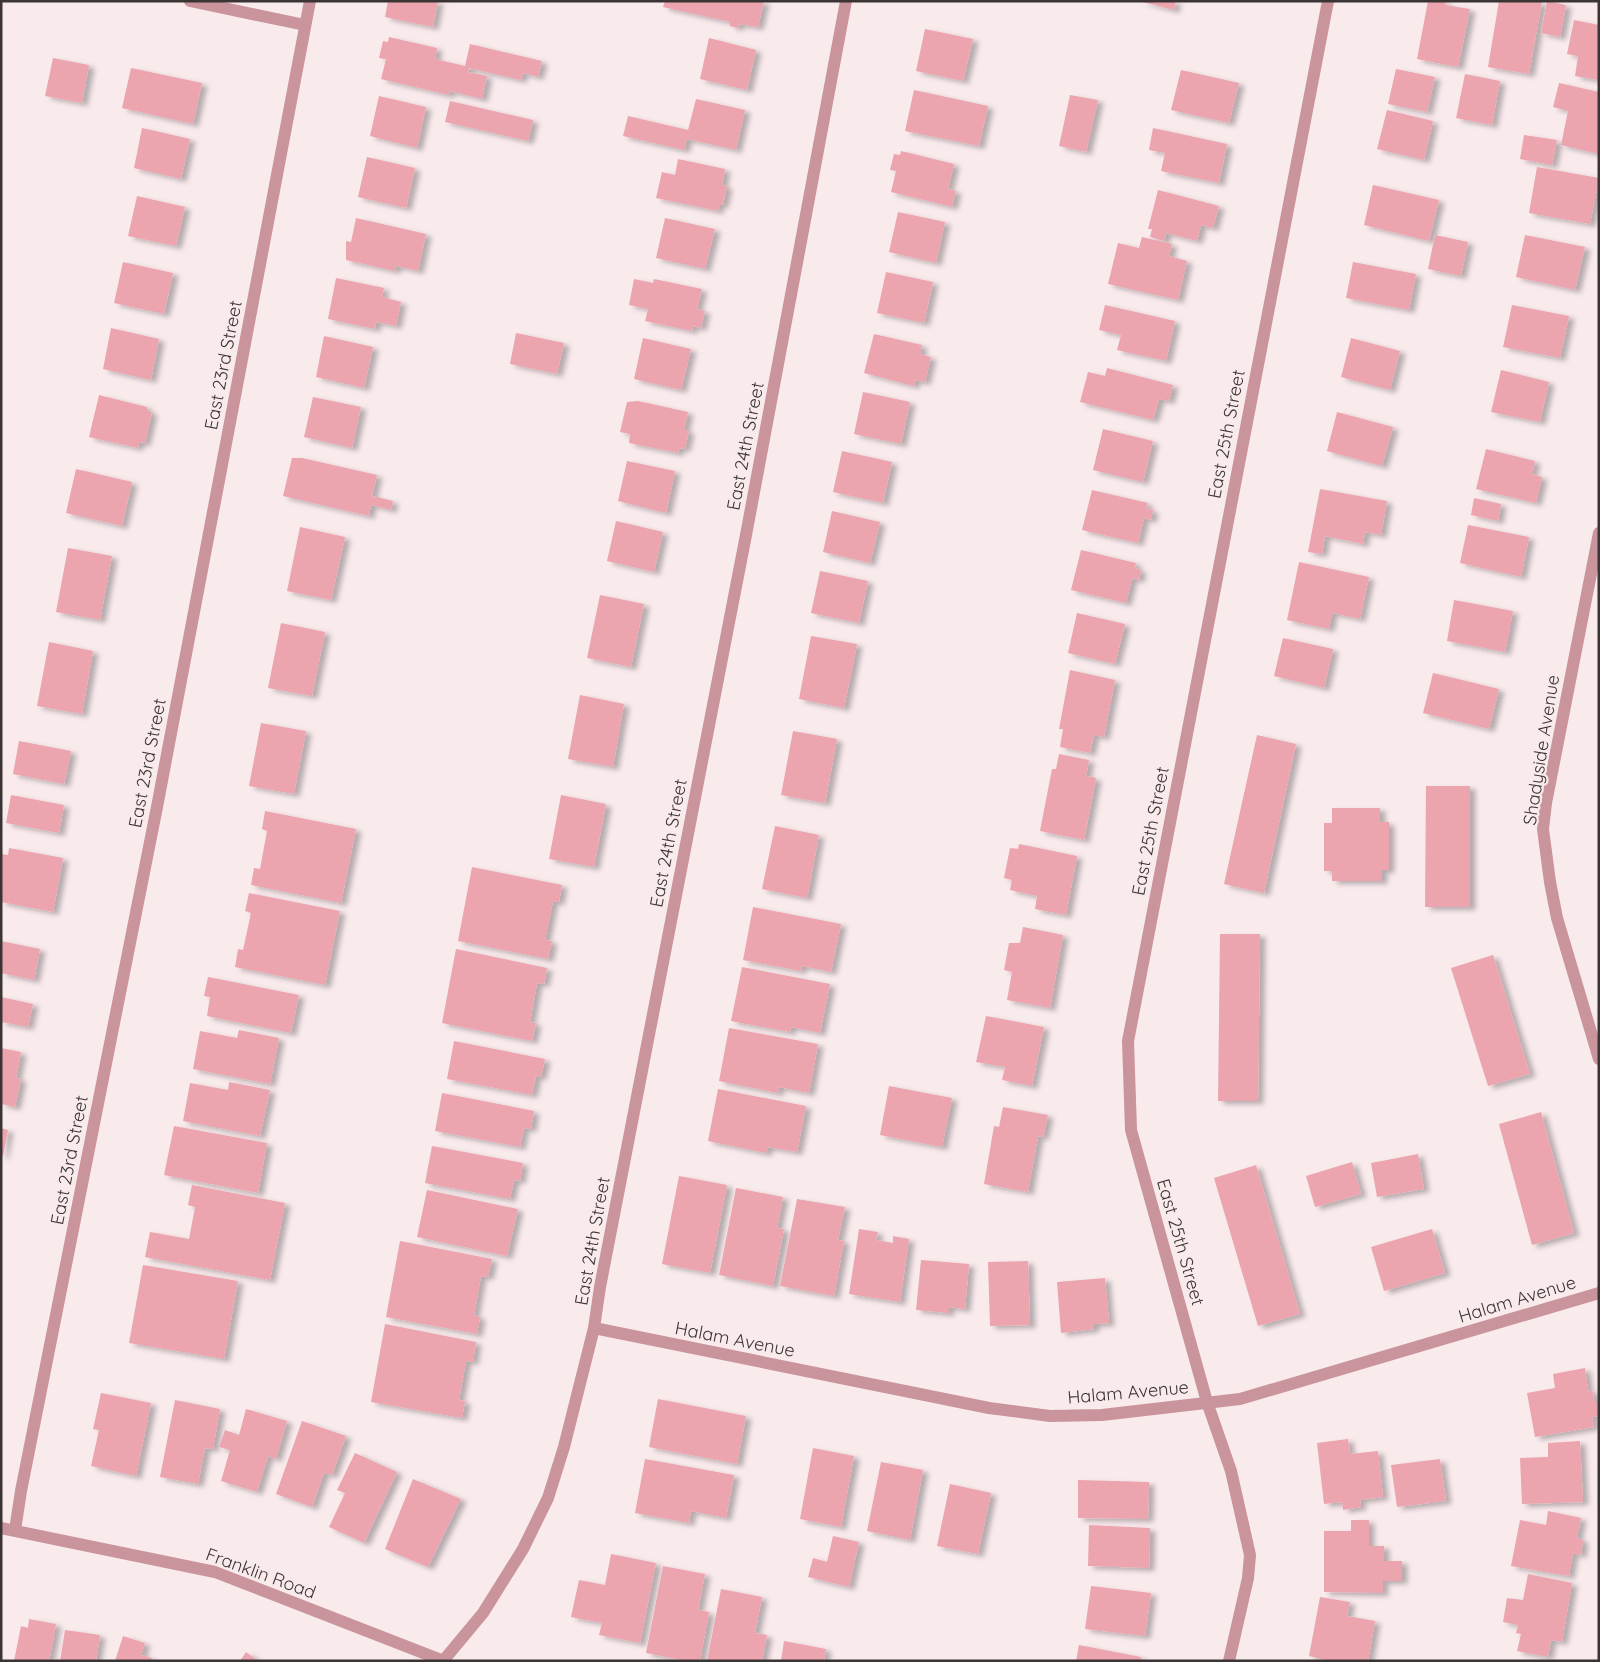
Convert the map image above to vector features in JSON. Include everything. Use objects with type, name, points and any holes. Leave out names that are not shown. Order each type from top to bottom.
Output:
[{"type":"street","points":[[190,1],[305,25]]},
{"type":"street","name":"East 23rd Street","points":[[15,1530],[21,1491],[157,807],[310,1]]},
{"type":"street","name":"East 24th Street","points":[[444,1661],[483,1613],[523,1549],[548,1498],[564,1447],[594,1328],[600,1287],[746,535],[846,1]]},
{"type":"street","name":"East 25th Street","points":[[1229,1661],[1248,1578],[1250,1555],[1231,1471],[1208,1402],[1131,1130],[1128,1041],[1328,1]]},
{"type":"street","name":"Shadyside Avenue","points":[[1599,533],[1546,803],[1543,829],[1557,918],[1599,1059]]},
{"type":"street","name":"Halam Avenue","points":[[594,1328],[989,1408],[1050,1416],[1102,1415],[1240,1399],[1599,1293]]},
{"type":"street","name":"Franklin Road","points":[[1,1528],[215,1572],[444,1661]]},
{"type":"building","points":[[388,1],[438,1],[433,27],[385,17]]},
{"type":"building","points":[[665,1],[764,1],[758,27],[739,24],[738,28],[730,26],[730,22],[663,7]]},
{"type":"building","points":[[1139,1],[1176,1],[1174,10]]},
{"type":"building","points":[[1428,1],[1446,1],[1445,5],[1470,9],[1458,67],[1417,59]]},
{"type":"building","points":[[1499,1],[1542,2],[1529,74],[1488,67]]},
{"type":"building","points":[[1547,1],[1566,5],[1560,37],[1541,33]]},
{"type":"building","points":[[1574,20],[1599,25],[1599,80],[1575,76],[1578,56],[1567,54]]},
{"type":"building","points":[[925,29],[973,39],[963,81],[916,71]]},
{"type":"building","points":[[389,37],[437,48],[435,59],[465,66],[470,44],[542,61],[538,77],[523,73],[521,80],[469,68],[468,72],[487,76],[482,99],[450,91],[449,95],[381,79],[386,59],[379,58],[383,41],[388,42]]},
{"type":"building","points":[[709,38],[756,50],[747,90],[700,79]]},
{"type":"building","points":[[53,58],[89,65],[82,103],[45,96]]},
{"type":"building","points":[[131,68],[202,83],[193,124],[122,108]]},
{"type":"building","points":[[1396,69],[1435,77],[1427,112],[1388,104]]},
{"type":"building","points":[[1181,70],[1239,83],[1229,123],[1171,110]]},
{"type":"building","points":[[1465,74],[1500,81],[1492,125],[1456,118]]},
{"type":"building","points":[[1559,83],[1599,92],[1599,154],[1561,145],[1568,111],[1553,107]]},
{"type":"building","points":[[914,90],[988,106],[979,146],[905,131]]},
{"type":"building","points":[[1070,95],[1098,100],[1086,152],[1059,146]]},
{"type":"building","points":[[379,96],[426,107],[417,148],[370,136]]},
{"type":"building","points":[[696,99],[745,110],[736,150],[687,139],[684,150],[623,136],[628,116],[688,130]]},
{"type":"building","points":[[450,101],[533,120],[528,141],[445,122]]},
{"type":"building","points":[[1387,110],[1433,121],[1424,160],[1377,149]]},
{"type":"building","points":[[142,128],[190,139],[181,179],[134,168]]},
{"type":"building","points":[[1153,128],[1227,144],[1219,183],[1161,171],[1165,153],[1149,150]]},
{"type":"building","points":[[1524,135],[1557,140],[1552,165],[1520,159]]},
{"type":"building","points":[[901,151],[954,164],[948,189],[956,191],[952,207],[891,192],[896,171],[890,170],[894,154],[900,155]]},
{"type":"building","points":[[367,157],[415,168],[406,208],[358,197]]},
{"type":"building","points":[[678,159],[725,169],[722,185],[727,186],[723,205],[719,204],[718,211],[656,198],[662,172],[675,175]]},
{"type":"building","points":[[1537,167],[1599,178],[1590,224],[1529,213]]},
{"type":"building","points":[[1373,185],[1439,200],[1429,241],[1364,225]]},
{"type":"building","points":[[1158,190],[1219,206],[1213,228],[1201,225],[1197,241],[1166,233],[1164,241],[1150,237],[1152,229],[1148,229]]},
{"type":"building","points":[[137,196],[185,207],[176,246],[128,236]]},
{"type":"building","points":[[898,212],[945,222],[936,263],[889,252]]},
{"type":"building","points":[[356,218],[426,234],[418,271],[396,266],[395,271],[346,260],[346,241],[351,242]]},
{"type":"building","points":[[665,218],[715,229],[705,269],[656,258]]},
{"type":"building","points":[[1435,235],[1468,242],[1461,276],[1428,269]]},
{"type":"building","points":[[1525,235],[1585,247],[1575,290],[1516,277]]},
{"type":"building","points":[[1142,237],[1172,244],[1169,256],[1187,261],[1178,300],[1108,284],[1118,243],[1139,248]]},
{"type":"building","points":[[123,262],[173,273],[164,314],[114,303]]},
{"type":"building","points":[[1353,262],[1416,274],[1409,310],[1346,298]]},
{"type":"building","points":[[886,272],[933,282],[924,323],[877,313]]},
{"type":"building","points":[[336,278],[384,288],[382,297],[401,302],[396,326],[376,322],[375,329],[328,319]]},
{"type":"building","points":[[634,279],[653,283],[654,279],[702,289],[697,309],[705,311],[701,328],[693,326],[692,331],[645,321],[648,309],[629,305]]},
{"type":"building","points":[[1105,305],[1175,321],[1166,361],[1117,350],[1121,335],[1099,330]]},
{"type":"building","points":[[1512,305],[1569,316],[1560,358],[1503,347]]},
{"type":"building","points":[[111,328],[159,339],[151,380],[103,369]]},
{"type":"building","points":[[516,333],[564,343],[557,374],[510,364]]},
{"type":"building","points":[[874,334],[922,345],[920,354],[931,357],[925,382],[915,380],[914,386],[864,373]]},
{"type":"building","points":[[324,336],[373,347],[364,388],[316,377]]},
{"type":"building","points":[[643,338],[691,349],[681,390],[634,379]]},
{"type":"building","points":[[1351,338],[1400,351],[1390,390],[1341,377]]},
{"type":"building","points":[[1107,368],[1173,385],[1169,401],[1159,399],[1153,420],[1080,402],[1088,372],[1105,376]]},
{"type":"building","points":[[1501,370],[1549,382],[1540,422],[1491,412]]},
{"type":"building","points":[[863,392],[910,402],[901,444],[854,434]]},
{"type":"building","points":[[99,395],[147,407],[147,411],[152,412],[145,443],[139,442],[138,448],[89,437]]},
{"type":"building","points":[[313,397],[361,407],[352,448],[304,437]]},
{"type":"building","points":[[638,401],[688,412],[684,430],[689,431],[685,449],[679,448],[678,453],[629,443],[630,434],[620,432],[627,402]]},
{"type":"building","points":[[1337,412],[1393,427],[1382,466],[1327,451]]},
{"type":"building","points":[[1103,429],[1153,441],[1143,482],[1093,470]]},
{"type":"building","points":[[1486,449],[1535,461],[1532,474],[1542,477],[1536,503],[1476,489]]},
{"type":"building","points":[[842,451],[892,462],[883,503],[833,492]]},
{"type":"building","points":[[292,458],[302,458],[377,475],[372,496],[393,501],[391,510],[371,505],[369,516],[283,496]]},
{"type":"building","points":[[627,461],[675,471],[666,513],[618,501]]},
{"type":"building","points":[[76,469],[132,482],[122,526],[66,513]]},
{"type":"building","points":[[1320,489],[1387,501],[1381,535],[1365,532],[1363,544],[1325,536],[1322,554],[1308,552]]},
{"type":"building","points":[[1092,490],[1148,503],[1146,508],[1153,510],[1151,520],[1144,518],[1138,543],[1082,530]]},
{"type":"building","points":[[1474,498],[1501,504],[1498,521],[1471,515]]},
{"type":"building","points":[[832,511],[880,522],[870,563],[823,552]]},
{"type":"building","points":[[616,521],[663,532],[654,572],[607,561]]},
{"type":"building","points":[[1468,525],[1529,537],[1521,577],[1460,563]]},
{"type":"building","points":[[300,527],[345,537],[331,600],[287,591]]},
{"type":"building","points":[[68,548],[112,556],[100,620],[56,612]]},
{"type":"building","points":[[1081,550],[1136,563],[1135,568],[1141,570],[1139,580],[1132,578],[1126,603],[1071,590]]},
{"type":"building","points":[[1299,562],[1369,577],[1360,619],[1332,613],[1329,629],[1287,620]]},
{"type":"building","points":[[820,571],[868,581],[859,623],[811,613]]},
{"type":"building","points":[[600,595],[644,604],[631,667],[587,658]]},
{"type":"building","points":[[1454,600],[1513,611],[1505,652],[1447,641]]},
{"type":"building","points":[[1077,613],[1125,624],[1115,664],[1068,653]]},
{"type":"building","points":[[281,623],[325,632],[312,696],[268,688]]},
{"type":"building","points":[[811,636],[857,644],[844,708],[799,699]]},
{"type":"building","points":[[1283,638],[1333,649],[1324,688],[1274,676]]},
{"type":"building","points":[[49,642],[93,651],[82,714],[37,706]]},
{"type":"building","points":[[1070,670],[1115,680],[1104,737],[1094,735],[1090,753],[1060,747],[1063,729],[1059,729]]},
{"type":"building","points":[[1433,673],[1499,689],[1489,729],[1423,713]]},
{"type":"building","points":[[580,695],[624,704],[613,767],[568,759]]},
{"type":"building","points":[[261,723],[306,731],[294,794],[249,786]]},
{"type":"building","points":[[793,731],[837,739],[825,803],[781,795]]},
{"type":"building","points":[[1257,735],[1296,744],[1264,893],[1224,884]]},
{"type":"building","points":[[19,741],[71,751],[64,784],[13,774]]},
{"type":"building","points":[[1059,754],[1089,760],[1086,776],[1096,778],[1084,840],[1040,831],[1052,769],[1056,769]]},
{"type":"building","points":[[1426,786],[1470,786],[1470,907],[1425,907]]},
{"type":"building","points":[[11,795],[64,805],[59,833],[6,823]]},
{"type":"building","points":[[561,795],[606,804],[594,867],[549,859]]},
{"type":"building","points":[[1332,808],[1380,808],[1380,822],[1389,822],[1389,870],[1382,870],[1382,881],[1332,881],[1332,871],[1324,871],[1324,823],[1332,823]]},
{"type":"building","points":[[265,811],[356,829],[341,903],[251,885],[254,868],[260,869],[267,831],[262,829]]},
{"type":"building","points":[[775,826],[819,835],[807,898],[762,889]]},
{"type":"building","points":[[1019,844],[1077,856],[1066,915],[1035,909],[1037,896],[1010,890],[1012,880],[1004,878],[1010,848],[1018,849]]},
{"type":"building","points":[[9,848],[63,858],[53,912],[1,902],[1,854],[8,855]]},
{"type":"building","points":[[472,867],[562,885],[559,902],[553,901],[545,940],[552,941],[548,959],[458,941]]},
{"type":"building","points":[[249,893],[340,911],[325,985],[235,967],[238,949],[243,950],[251,913],[245,911]]},
{"type":"building","points":[[753,907],[841,924],[831,972],[802,966],[801,971],[743,960]]},
{"type":"building","points":[[1023,927],[1063,935],[1050,1008],[1007,1000],[1012,972],[1004,970],[1009,943],[1020,943]]},
{"type":"building","points":[[1220,934],[1260,934],[1258,1101],[1218,1101]]},
{"type":"building","points":[[1,941],[40,949],[34,980],[1,973]]},
{"type":"building","points":[[456,949],[547,968],[544,984],[537,983],[530,1022],[536,1023],[532,1041],[442,1023]]},
{"type":"building","points":[[1493,955],[1530,1074],[1488,1086],[1451,968]]},
{"type":"building","points":[[742,967],[830,984],[820,1033],[791,1027],[790,1032],[731,1021]]},
{"type":"building","points":[[208,977],[299,995],[291,1033],[207,1016],[210,997],[204,996]]},
{"type":"building","points":[[1,997],[33,1004],[28,1027],[1,1022]]},
{"type":"building","points":[[986,1016],[1044,1027],[1032,1086],[1002,1080],[1005,1067],[976,1062]]},
{"type":"building","points":[[729,1028],[818,1044],[809,1093],[779,1087],[778,1093],[719,1081]]},
{"type":"building","points":[[239,1030],[279,1038],[270,1084],[193,1069],[200,1031],[237,1038]]},
{"type":"building","points":[[454,1041],[545,1059],[541,1077],[536,1076],[532,1095],[447,1079]]},
{"type":"building","points":[[1,1048],[21,1052],[16,1078],[21,1079],[15,1107],[1,1104]]},
{"type":"building","points":[[229,1082],[270,1090],[260,1136],[183,1121],[190,1083],[228,1090]]},
{"type":"building","points":[[889,1086],[952,1098],[942,1147],[880,1135]]},
{"type":"building","points":[[718,1089],[806,1106],[797,1152],[768,1147],[766,1153],[708,1141]]},
{"type":"building","points":[[442,1093],[534,1111],[531,1129],[524,1128],[520,1147],[435,1131]]},
{"type":"building","points":[[1003,1107],[1048,1115],[1043,1137],[1038,1136],[1028,1192],[984,1184],[994,1126],[999,1127]]},
{"type":"building","points":[[1541,1112],[1574,1233],[1532,1245],[1499,1124]]},
{"type":"building","points":[[174,1126],[267,1143],[258,1193],[164,1175]]},
{"type":"building","points":[[1,1128],[8,1130],[3,1156],[1,1156]]},
{"type":"building","points":[[432,1146],[523,1163],[520,1181],[514,1180],[510,1199],[425,1183]]},
{"type":"building","points":[[1418,1154],[1424,1189],[1377,1197],[1371,1163]]},
{"type":"building","points":[[1352,1162],[1361,1194],[1315,1207],[1306,1176]]},
{"type":"building","points":[[1256,1165],[1300,1314],[1258,1326],[1214,1178]]},
{"type":"building","points":[[679,1176],[727,1185],[710,1273],[662,1264]]},
{"type":"building","points":[[192,1185],[285,1203],[270,1280],[145,1257],[150,1232],[189,1239],[195,1207],[188,1205]]},
{"type":"building","points":[[736,1188],[783,1197],[777,1228],[784,1229],[773,1286],[719,1275]]},
{"type":"building","points":[[427,1190],[518,1209],[507,1256],[417,1237]]},
{"type":"building","points":[[797,1199],[845,1207],[838,1240],[844,1241],[834,1296],[780,1286]]},
{"type":"building","points":[[859,1229],[878,1232],[876,1240],[893,1243],[893,1236],[909,1239],[900,1302],[849,1294]]},
{"type":"building","points":[[1432,1229],[1445,1273],[1384,1291],[1371,1247]]},
{"type":"building","points":[[400,1241],[492,1259],[488,1277],[481,1276],[474,1315],[480,1317],[477,1334],[386,1317]]},
{"type":"building","points":[[921,1260],[969,1264],[965,1309],[949,1307],[949,1313],[916,1310]]},
{"type":"building","points":[[1028,1261],[1030,1325],[990,1326],[988,1262]]},
{"type":"building","points":[[143,1265],[238,1281],[224,1359],[129,1343]]},
{"type":"building","points":[[1105,1278],[1109,1323],[1094,1324],[1094,1329],[1061,1333],[1057,1282]]},
{"type":"building","points":[[385,1324],[476,1342],[473,1362],[466,1361],[459,1400],[465,1401],[462,1418],[371,1402]]},
{"type":"building","points":[[1585,1368],[1588,1391],[1592,1390],[1595,1403],[1599,1403],[1599,1416],[1592,1417],[1594,1427],[1535,1437],[1527,1393],[1555,1388],[1553,1374]]},
{"type":"building","points":[[101,1393],[151,1403],[136,1476],[91,1466],[99,1430],[93,1429]]},
{"type":"building","points":[[658,1399],[746,1416],[737,1464],[649,1447]]},
{"type":"building","points":[[175,1400],[220,1409],[213,1449],[205,1448],[198,1484],[160,1477]]},
{"type":"building","points":[[246,1409],[287,1421],[276,1459],[268,1456],[257,1492],[221,1481],[230,1450],[219,1447],[225,1430],[239,1435]]},
{"type":"building","points":[[302,1421],[346,1436],[332,1475],[324,1473],[312,1507],[276,1494]]},
{"type":"building","points":[[1348,1439],[1350,1454],[1378,1451],[1383,1497],[1360,1500],[1361,1507],[1343,1510],[1342,1502],[1324,1504],[1317,1443]]},
{"type":"building","points":[[1580,1441],[1583,1502],[1522,1504],[1520,1458],[1548,1457],[1548,1443]]},
{"type":"building","points":[[813,1448],[854,1456],[841,1527],[800,1519]]},
{"type":"building","points":[[355,1453],[397,1472],[364,1543],[329,1527],[345,1493],[337,1490]]},
{"type":"building","points":[[645,1459],[734,1475],[726,1518],[691,1511],[689,1523],[635,1513]]},
{"type":"building","points":[[1440,1459],[1446,1501],[1397,1507],[1391,1465]]},
{"type":"building","points":[[881,1462],[923,1470],[910,1540],[867,1531]]},
{"type":"building","points":[[413,1479],[461,1499],[428,1567],[385,1549]]},
{"type":"building","points":[[1078,1480],[1149,1482],[1148,1519],[1078,1518]]},
{"type":"building","points":[[950,1484],[991,1493],[978,1554],[937,1546]]},
{"type":"building","points":[[1548,1511],[1581,1518],[1577,1538],[1583,1540],[1581,1555],[1573,1553],[1569,1576],[1511,1566],[1520,1520],[1546,1525]]},
{"type":"building","points":[[1351,1520],[1369,1520],[1369,1546],[1384,1546],[1384,1561],[1402,1561],[1402,1581],[1383,1581],[1383,1593],[1324,1592],[1324,1531],[1351,1531]]},
{"type":"building","points":[[1089,1525],[1150,1528],[1149,1568],[1088,1566]]},
{"type":"building","points":[[833,1536],[859,1542],[849,1587],[808,1577],[813,1558],[827,1562]]},
{"type":"building","points":[[611,1554],[656,1563],[640,1643],[599,1635],[602,1623],[571,1617],[579,1580],[605,1585]]},
{"type":"building","points":[[663,1566],[705,1574],[698,1610],[709,1612],[700,1661],[687,1661],[646,1653]]},
{"type":"building","points":[[1528,1574],[1572,1583],[1562,1642],[1551,1640],[1548,1657],[1517,1651],[1521,1634],[1516,1633],[1518,1625],[1503,1622],[1507,1598],[1523,1600]]},
{"type":"building","points":[[1091,1586],[1151,1593],[1145,1636],[1085,1629]]},
{"type":"building","points":[[721,1589],[762,1597],[755,1633],[767,1635],[762,1661],[707,1661]]},
{"type":"building","points":[[1320,1597],[1350,1602],[1347,1616],[1375,1621],[1368,1661],[1329,1661],[1309,1656]]},
{"type":"building","points":[[29,1619],[56,1624],[49,1661],[14,1661],[21,1626],[28,1628]]},
{"type":"building","points":[[65,1630],[100,1635],[96,1661],[60,1661]]},
{"type":"building","points":[[123,1636],[145,1643],[141,1655],[152,1658],[151,1661],[115,1661]]},
{"type":"building","points":[[784,1641],[826,1649],[824,1661],[781,1661]]},
{"type":"building","points":[[1079,1645],[1141,1657],[1140,1661],[1076,1661]]},
{"type":"building","points":[[246,1652],[258,1661],[240,1661]]}]
